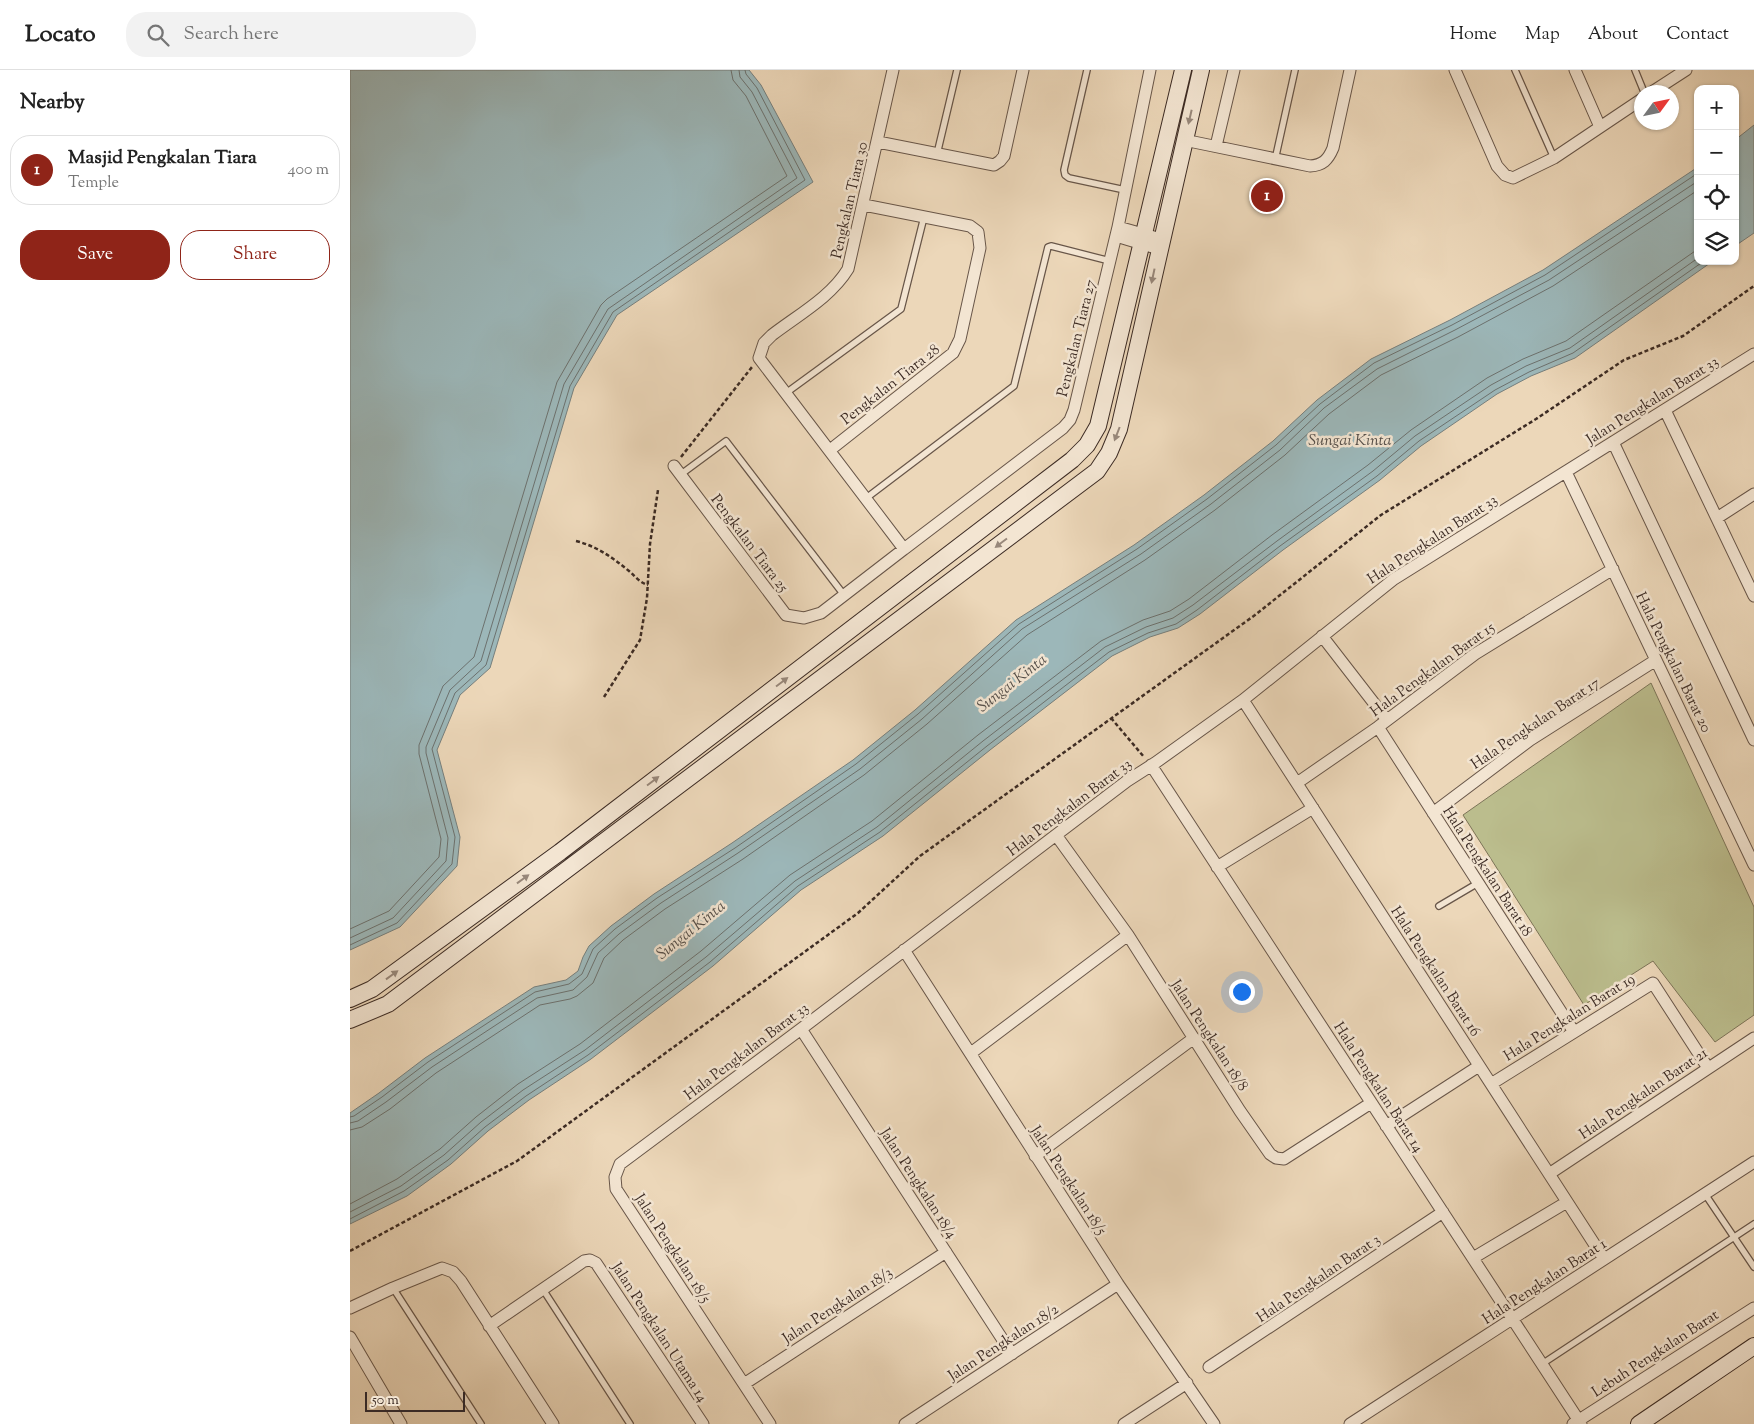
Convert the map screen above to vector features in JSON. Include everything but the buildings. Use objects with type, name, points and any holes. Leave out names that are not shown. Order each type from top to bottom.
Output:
[{"type":"street","name":"Pengkalan Tiara 30","points":[[759,358],[764,343],[772,335],[832,290],[848,269],[893,70]]},
{"type":"street","points":[[878,142],[994,165],[1004,156],[1023,70]]},
{"type":"street","name":"Pengkalan Tiara 27","points":[[814,615],[820,613],[915,541],[1063,428],[1070,420],[1117,231],[1150,70]]},
{"type":"street","points":[[350,999],[372,990],[560,852],[1072,460],[1087,445],[1098,426],[1183,70]]},
{"type":"street","points":[[350,1020],[388,1004],[1097,471],[1109,453],[1119,429],[1201,70]]},
{"type":"street","points":[[1216,146],[1234,70]]},
{"type":"street","points":[[1184,140],[1275,160],[1310,166],[1317,165],[1330,157],[1350,70]]},
{"type":"street","points":[[1456,70],[1497,166],[1505,175],[1513,178],[1554,158],[1634,104]]},
{"type":"street","points":[[1576,70],[1600,126]]},
{"type":"street","points":[[1663,85],[1686,70]]},
{"type":"street","points":[[864,205],[924,217]]},
{"type":"street","name":"Pengkalan Tiara 28","points":[[830,450],[953,353],[960,339],[980,248],[978,232],[970,226],[924,217]]},
{"type":"street","points":[[1117,231],[1160,244]]},
{"type":"street","name":"Jalan Pengkalan Barat 33","points":[[1566,472],[1754,354]]},
{"type":"street","points":[[759,358],[904,549]]},
{"type":"street","points":[[1665,410],[1754,596]]},
{"type":"street","points":[[1613,442],[1754,740]]},
{"type":"street","name":"Pengkalan Tiara 25","points":[[677,470],[786,615],[804,618],[814,615]]},
{"type":"street","name":"Hala Pengkalan Barat 20","points":[[1566,472],[1754,865]]},
{"type":"street","name":"Hala Pengkalan Barat 33","points":[[616,1189],[615,1177],[620,1164],[1127,781],[1243,700],[1394,579],[1566,472]]},
{"type":"street","points":[[1717,518],[1754,494]]},
{"type":"street","name":"Hala Pengkalan Barat 15","points":[[1297,783],[1475,654],[1613,569]]},
{"type":"street","name":"Hala Pengkalan Barat 18","points":[[1322,636],[1382,723],[1433,813],[1574,1032]]},
{"type":"street","name":"Hala Pengkalan Barat 17","points":[[1433,813],[1530,740],[1656,660]]},
{"type":"street","name":"Hala Pengkalan Barat 16","points":[[1243,700],[1604,1259]]},
{"type":"street","name":"Hala Pengkalan Barat 14","points":[[1151,765],[1542,1364],[1577,1423]]},
{"type":"street","points":[[1218,867],[1313,808]]},
{"type":"street","name":"Jalan Pengkalan 18/8","points":[[1056,835],[1128,935],[1270,1154],[1276,1158],[1284,1159],[1371,1103]]},
{"type":"street","points":[[970,1053],[1128,935]]},
{"type":"street","name":"Jalan Pengkalan 18/5","points":[[904,950],[1118,1284],[1214,1424]]},
{"type":"street","name":"Hala Pengkalan Barat 19","points":[[1491,1084],[1653,983],[1708,1068]]},
{"type":"street","name":"Jalan Pengkalan 18/4","points":[[801,1029],[1012,1354]]},
{"type":"street","points":[[1035,1156],[1194,1038]]},
{"type":"street","name":"Hala Pengkalan Barat 21","points":[[1549,1174],[1754,1038]]},
{"type":"street","points":[[1386,1126],[1480,1066]]},
{"type":"street","name":"Hala Pengkalan Barat 1","points":[[1350,1424],[1754,1162]]},
{"type":"street","name":"Jalan Pengkalan 18/5","points":[[616,1189],[770,1424]]},
{"type":"street","points":[[1473,1258],[1567,1202]]},
{"type":"street","name":"Hala Pengkalan Barat 3","points":[[1209,1368],[1443,1212]]},
{"type":"street","name":"Jalan Pengkalan 18/3","points":[[744,1384],[946,1252]]},
{"type":"street","name":"Jalan Pengkalan Utama 14","points":[[489,1326],[584,1260],[590,1260],[596,1263],[702,1424]]},
{"type":"street","points":[[350,1308],[442,1268],[453,1272],[461,1281],[553,1424]]},
{"type":"street","name":"Jalan Pengkalan 18/2","points":[[905,1424],[1118,1284]]},
{"type":"street","name":"Lebuh Pengkalan Barat","points":[[1577,1423],[1754,1308]]},
{"type":"street","points":[[350,1337],[401,1424]]},
{"type":"street","points":[[1638,1424],[1754,1346]]},
{"type":"street","points":[[1124,1424],[1187,1383]]},
{"type":"lane","points":[[938,154],[957,70]]},
{"type":"lane","points":[[1087,70],[1064,170],[1065,175],[1069,178],[1125,190]]},
{"type":"lane","points":[[1275,160],[1295,70]]},
{"type":"lane","points":[[1515,70],[1554,158]]},
{"type":"lane","points":[[1634,70],[1641,85]]},
{"type":"lane","points":[[786,393],[901,309],[924,217]]},
{"type":"lane","points":[[865,499],[1014,386],[1048,247],[1110,261]]},
{"type":"lane","points":[[677,470],[726,441],[844,594]]},
{"type":"lane","points":[[1439,906],[1478,883]]},
{"type":"lane","points":[[1705,1194],[1754,1267]]},
{"type":"lane","points":[[1542,1364],[1754,1224]]},
{"type":"lane","points":[[393,1288],[481,1424]]},
{"type":"lane","points":[[542,1288],[630,1424]]},
{"type":"path","points":[[350,1251],[517,1161],[850,919],[920,856],[1255,615],[1382,515],[1536,419],[1624,360],[1683,336],[1754,286]]},
{"type":"path","points":[[677,470],[759,358]]},
{"type":"path","points":[[604,697],[640,640],[647,598],[650,544],[658,490]]},
{"type":"path","points":[[576,541],[590,544],[602,551],[642,583],[648,585]]},
{"type":"path","points":[[1111,718],[1151,765]]},
{"type":"green space","points":[[1651,683],[1754,907],[1754,1015],[1715,1042],[1653,961],[1584,1005],[1463,815]]},
{"type":"water","points":[[350,70],[749,70],[761,85],[813,182],[617,315],[574,388],[490,668],[460,695],[437,750],[460,837],[457,866],[400,927],[350,950]]},
{"type":"water","points":[[1754,125],[1754,233],[1739,243],[1739,175],[1739,137]]},
{"type":"water","name":"Sungai Kinta","points":[[1694,170],[1694,265],[1707,265],[1575,358],[1531,376],[1497,394],[1421,446],[1380,480],[1283,550],[1200,614],[1178,628],[1150,637],[1112,656],[883,836],[801,890],[713,966],[591,1059],[529,1100],[488,1131],[451,1164],[407,1196],[350,1224],[350,1113],[425,1058],[534,987],[566,980],[578,971],[589,946],[611,926],[654,894],[853,760],[915,710],[1016,620],[1134,545],[1204,495],[1273,441],[1317,400],[1371,359],[1450,320],[1543,270]]},
{"type":"place","name":"Masjid Pengkalan Tiara","points":[[1267,196]]}]
